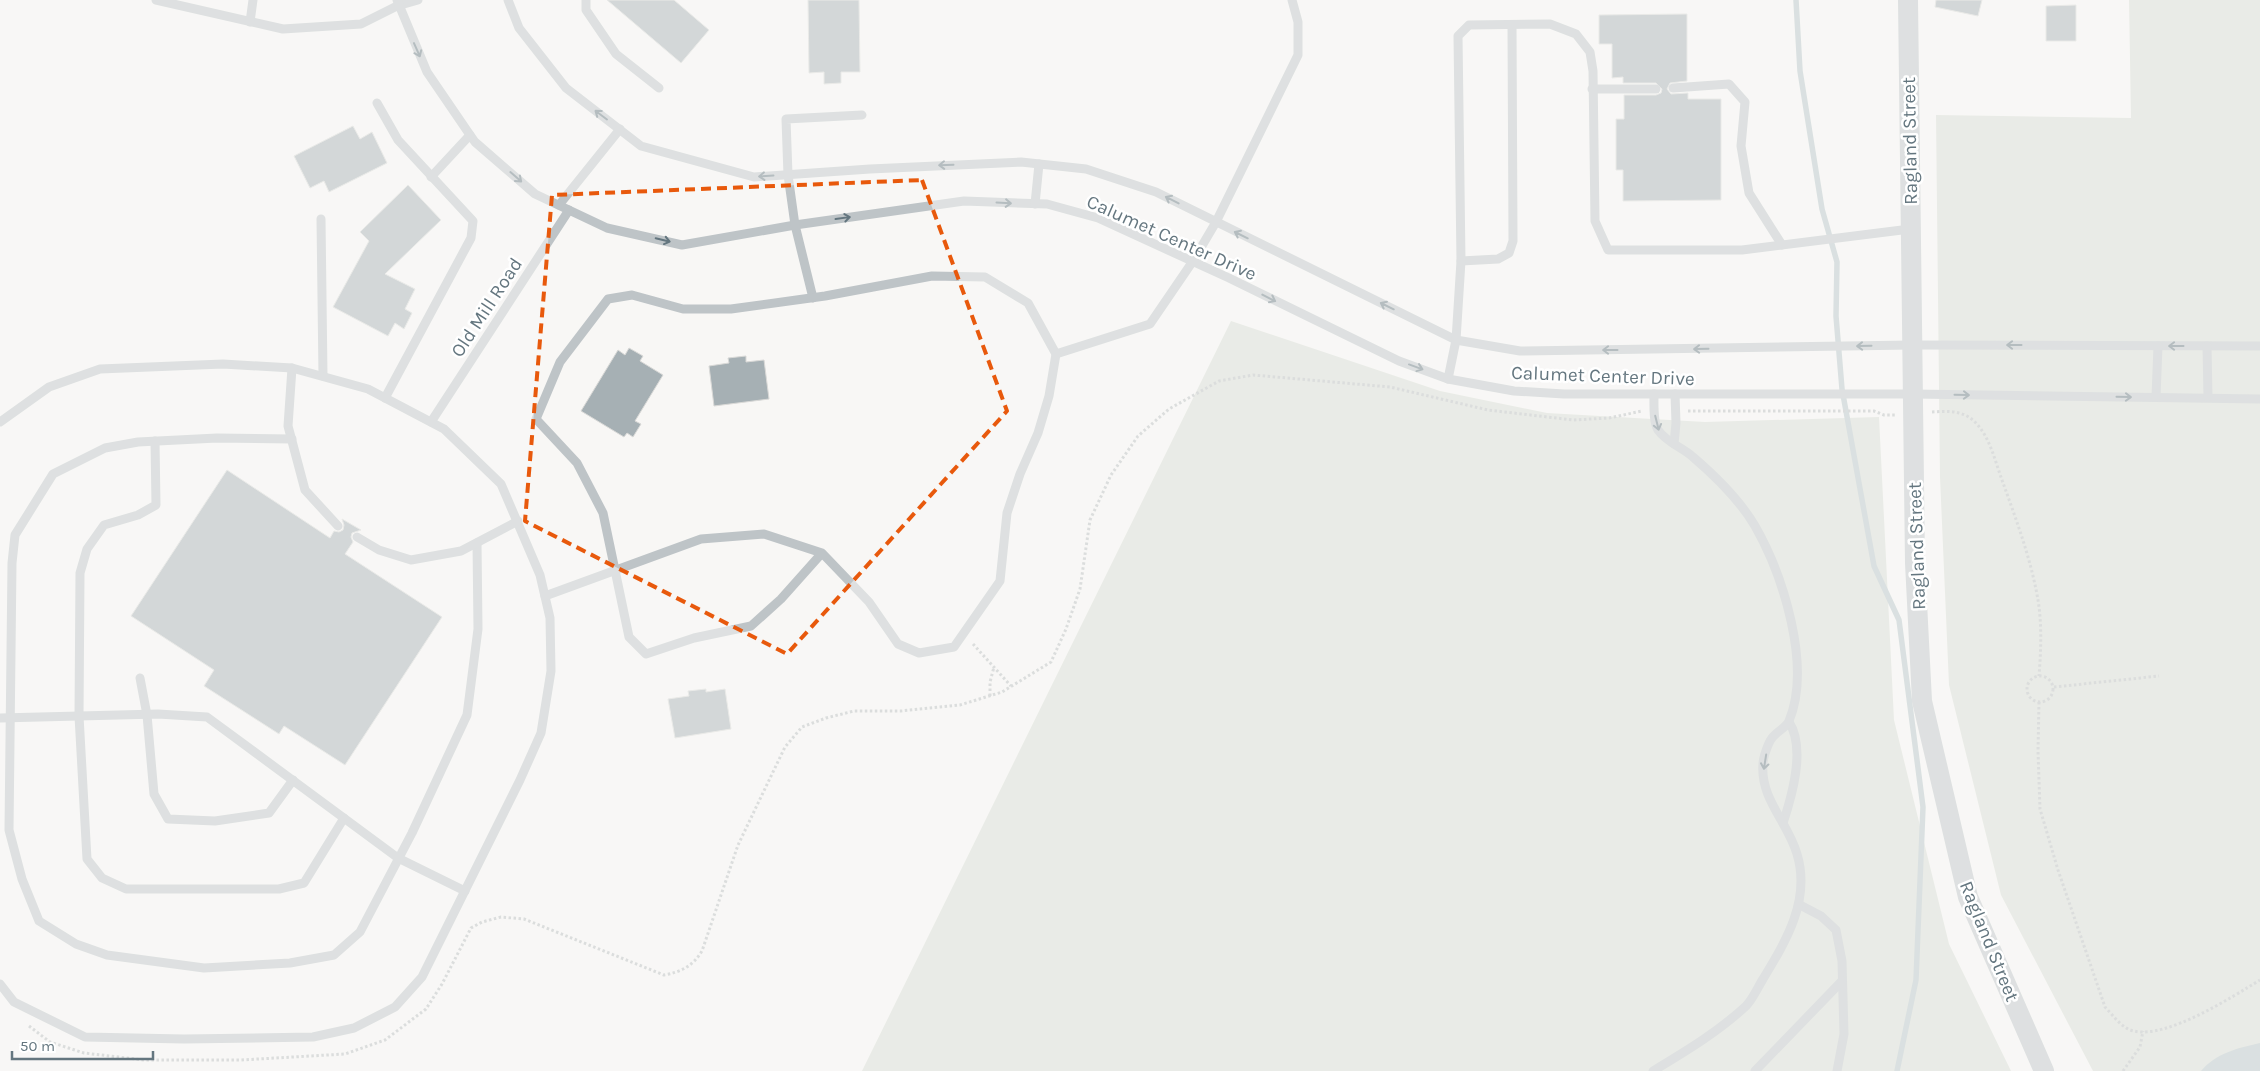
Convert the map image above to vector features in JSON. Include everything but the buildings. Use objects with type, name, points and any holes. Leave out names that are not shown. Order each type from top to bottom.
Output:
[{"type":"street","name":"Ragland Street","points":[[1908,0],[1915,563],[1922,701],[1968,898],[2044,1071]]},
{"type":"lane","points":[[156,0],[176,2],[283,29],[361,24],[397,3],[418,0]]},
{"type":"lane","points":[[250,22],[252,0]]},
{"type":"lane","name":"Calumet Center Drive","points":[[508,0],[519,28],[566,88],[641,146],[754,177],[879,168],[1021,162],[1086,169],[1156,192],[1456,340],[1520,351],[1912,345],[2260,346]]},
{"type":"lane","points":[[586,0],[586,10],[616,54],[659,88]]},
{"type":"lane","points":[[1056,354],[1150,324],[1193,262],[1216,222],[1298,55],[1298,22],[1292,0]]},
{"type":"lane","name":"Calumet Center Drive","points":[[397,3],[427,72],[475,142],[535,194],[607,228],[682,245],[794,225],[964,201],[1047,204],[1098,218],[1399,361],[1448,379],[1514,391],[1564,394],[1913,394],[2260,399]]},
{"type":"lane","points":[[1448,379],[1456,340],[1462,260],[1458,36],[1469,25],[1550,24],[1576,34],[1590,52],[1593,71],[1595,221],[1608,250],[1742,250],[1910,229]]},
{"type":"lane","points":[[1462,260],[1498,259],[1509,253],[1513,241],[1512,25]]},
{"type":"lane","points":[[1673,88],[1729,84],[1745,102],[1741,146],[1749,193],[1782,245]]},
{"type":"lane","points":[[1592,89],[1656,89]]},
{"type":"lane","points":[[378,103],[398,140],[473,221],[471,238],[385,398]]},
{"type":"lane","points":[[813,298],[794,225],[788,175],[786,119],[862,115]]},
{"type":"lane","points":[[559,205],[620,129]]},
{"type":"lane","points":[[431,177],[470,135]]},
{"type":"lane","points":[[1036,204],[1039,164]]},
{"type":"lane","name":"Old Mill Road","points":[[431,422],[569,210]]},
{"type":"lane","points":[[320,219],[323,376]]},
{"type":"lane","points":[[545,596],[614,571],[701,539],[764,534],[822,553],[868,602],[898,644],[919,652],[954,647],[1000,581],[1007,513],[1020,474],[1038,433],[1049,396],[1056,354],[1028,303],[985,277],[932,276],[813,298],[731,309],[683,309],[632,295],[608,299],[560,362],[536,420],[577,463],[603,513],[614,571],[629,636],[646,654],[694,638],[751,626],[781,599],[822,553]]},
{"type":"lane","points":[[2156,398],[2158,346]]},
{"type":"lane","points":[[2207,346],[2208,398]]},
{"type":"lane","points":[[0,422],[49,387],[100,369],[224,364],[292,368],[368,388],[444,429],[501,484],[540,575],[550,618],[551,671],[541,734],[520,780],[422,977],[395,1007],[354,1028],[313,1037],[184,1039],[85,1037],[14,1002],[0,984]]},
{"type":"lane","points":[[292,368],[288,426],[305,490],[338,526]]},
{"type":"lane","points":[[1653,1071],[1702,1041],[1748,1004],[1784,945],[1800,905],[1800,878],[1797,854],[1783,823],[1766,794],[1762,764],[1772,738],[1789,722],[1797,686],[1794,641],[1788,604],[1774,563],[1754,525],[1722,485],[1692,456],[1668,441],[1657,428],[1654,394]]},
{"type":"lane","points":[[1674,444],[1676,423],[1675,394]]},
{"type":"lane","points":[[292,439],[217,438],[155,441],[105,448],[53,474],[15,535],[12,563],[8,830],[22,879],[40,921],[76,944],[99,952],[152,962],[204,968],[290,963],[334,954],[360,932],[467,715],[478,629],[477,543]]},
{"type":"lane","points":[[155,441],[156,505],[138,515],[104,525],[87,549],[80,573],[79,716],[87,859],[102,878],[126,888],[279,889],[304,883],[344,818]]},
{"type":"lane","points":[[356,537],[379,550],[411,560],[461,551],[518,521]]},
{"type":"lane","points":[[140,678],[147,715],[154,794],[168,819],[215,821],[269,813],[293,780]]},
{"type":"lane","points":[[0,718],[147,715],[207,717],[398,858],[465,891]]},
{"type":"lane","points":[[1783,823],[1792,796],[1797,748],[1795,731],[1789,722]]},
{"type":"lane","points":[[1800,905],[1821,916],[1836,930],[1842,962],[1844,1034],[1837,1071]]},
{"type":"lane","points":[[1755,1071],[1842,981]]},
{"type":"path","points":[[26,1024],[50,1042],[84,1053],[144,1060],[241,1060],[346,1054],[385,1040],[426,1009],[442,984],[471,928],[482,922],[501,917],[524,919],[664,974],[679,972],[696,962],[702,951],[738,845],[785,747],[802,727],[826,718],[854,711],[901,711],[950,706],[990,696],[1051,662],[1080,589],[1090,520],[1111,475],[1138,436],[1162,415],[1218,381],[1252,375],[1390,387],[1488,410],[1573,420],[1609,418],[1642,412]]},
{"type":"path","points":[[1701,411],[1874,411],[1884,415]]},
{"type":"path","points":[[1923,414],[1946,411],[1960,412],[1975,422],[1988,442],[2020,532],[2038,600],[2041,652],[2039,676]]},
{"type":"path","points":[[963,635],[1011,686]]},
{"type":"path","points":[[990,696],[990,682],[994,667]]},
{"type":"path","points":[[2039,676],[2050,680],[2054,687],[2050,698],[2039,702],[2031,698],[2027,691],[2032,679],[2039,676]]},
{"type":"path","points":[[2054,687],[2159,676]]},
{"type":"path","points":[[2039,702],[2040,809],[2058,870],[2105,1007],[2121,1024],[2134,1031],[2152,1031],[2182,1022],[2220,1005],[2259,981]]},
{"type":"path","points":[[2123,1071],[2140,1047],[2143,1031]]},
{"type":"highlighted area","points":[[922,180],[1007,411],[787,654],[525,521],[552,195]]},
{"type":"shaded area","points":[[2129,0],[2260,0],[2260,1071],[2093,1071],[2001,895],[1949,685],[1940,477],[1936,115],[2131,118]]},
{"type":"shaded area","points":[[1231,321],[1440,391],[1547,413],[1705,422],[1879,417],[1894,720],[1949,944],[2011,1071],[862,1071]]},
{"type":"shaded area","points":[[2260,1043],[2260,1071],[2201,1071],[2220,1056],[2236,1049]]},
{"type":"waterway","points":[[1796,0],[1800,71],[1822,209],[1837,262],[1836,316],[1842,389],[1874,566],[1899,620],[1923,807],[1916,980],[1897,1071]]}]
